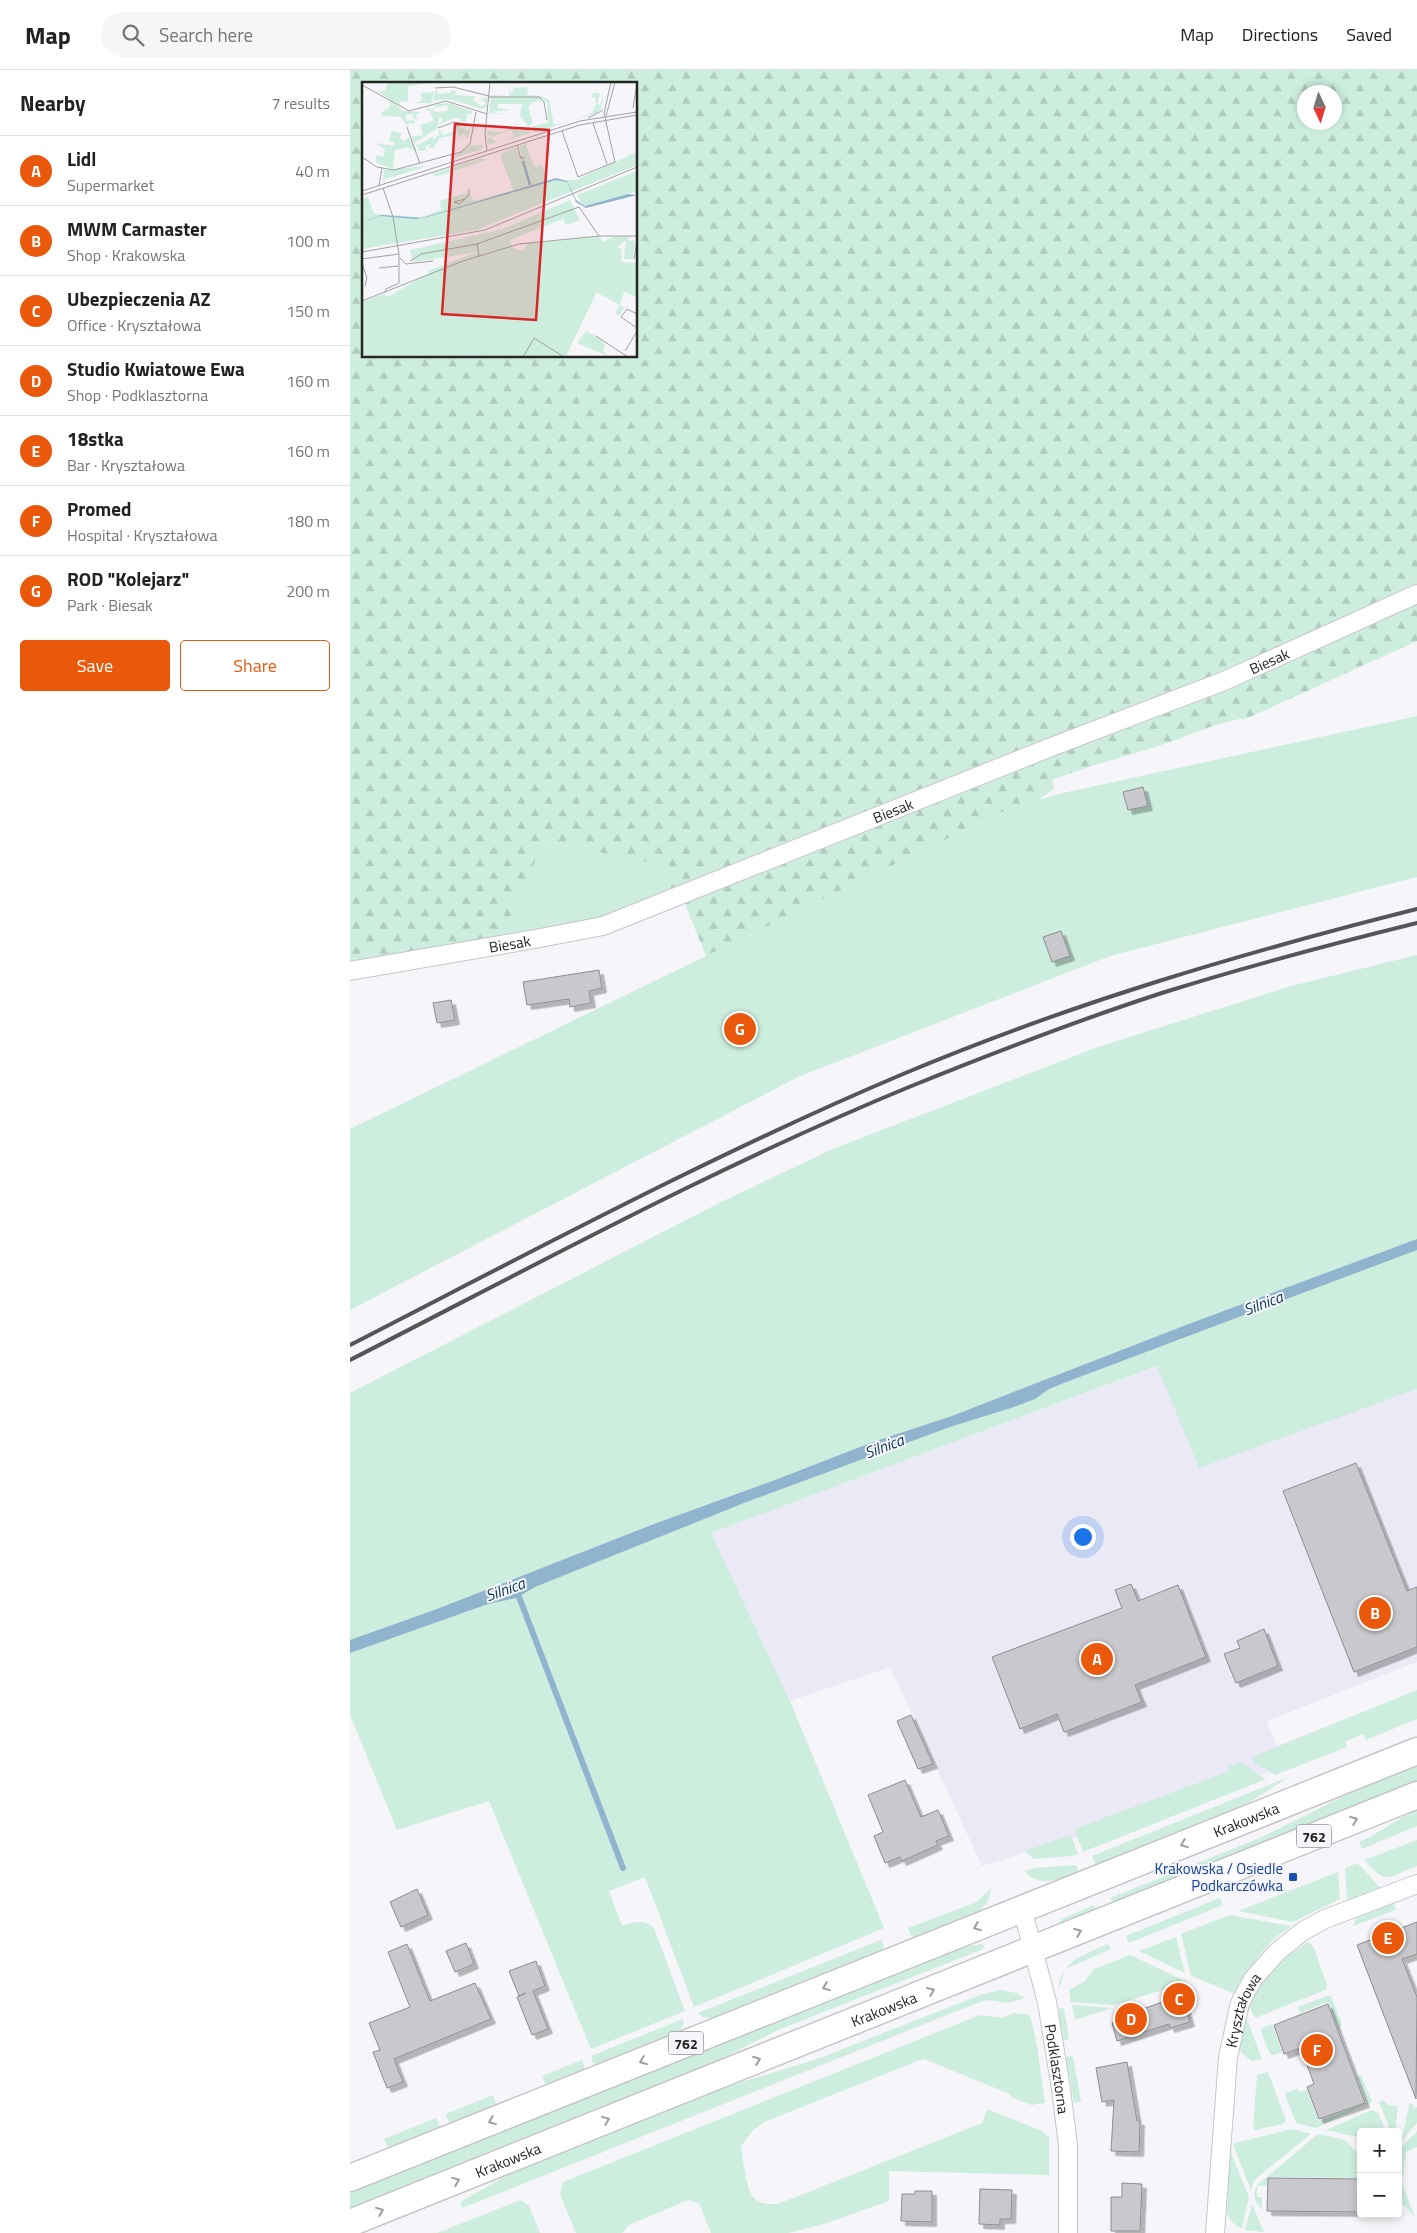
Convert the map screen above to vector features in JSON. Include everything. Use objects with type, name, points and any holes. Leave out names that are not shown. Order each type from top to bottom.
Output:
[{"type":"main road","name":"Krakowska","points":[[350,2178],[1417,1751]]},
{"type":"main road","name":"Krakowska","points":[[350,2223],[1033,1951],[1417,1795]]},
{"type":"street","name":"Biesak","points":[[350,971],[603,926],[1046,749],[1224,682],[1417,594]]},
{"type":"street","name":"Kryształowa","points":[[1215,2233],[1229,2050],[1240,2003],[1253,1979],[1277,1952],[1303,1931],[1325,1919],[1417,1884]]},
{"type":"street","name":"Podklasztorna","points":[[1022,1908],[1049,2010],[1065,2115],[1069,2154],[1068,2233]]},
{"type":"shaded area","points":[[1158,1366],[1417,1387],[1417,1662],[1267,1721],[1277,1746],[1355,1715],[1363,1734],[1201,1799],[982,1866],[890,1667],[790,1701],[711,1533]]},
{"type":"green space","points":[[350,70],[1417,70],[1417,641],[1248,718],[1217,725],[1052,780],[1054,789],[1038,800],[1006,810],[706,956],[683,899],[670,903],[671,867],[544,841],[501,939],[350,965]]},
{"type":"green space","points":[[1417,716],[1417,877],[1110,956],[798,1077],[350,1310],[350,1129],[1006,810],[1054,795]]},
{"type":"green space","points":[[543,841],[672,867],[671,894],[601,919],[501,939]]},
{"type":"green space","points":[[1417,955],[1417,1389],[1199,1468],[1157,1366],[711,1533],[790,1701],[884,1928],[694,2007],[645,1877],[609,1891],[622,1926],[643,1922],[654,1928],[685,2011],[591,2049],[489,1801],[397,1830],[350,1715],[350,1393],[721,1202],[835,1148],[1098,1047],[1291,986]]},
{"type":"green space","points":[[1417,1690],[1417,1719],[1366,1740],[1363,1734],[1345,1742],[1347,1747],[1275,1775],[1255,1763],[1252,1757]]},
{"type":"green space","points":[[1240,1762],[1266,1779],[1083,1852],[1074,1829],[1230,1771],[1229,1766]]},
{"type":"green space","points":[[1417,1765],[1417,1781],[1113,1904],[1110,1898],[1260,1838],[1360,1788]]},
{"type":"green space","points":[[1291,1776],[1239,1809],[1096,1865],[1092,1856]]},
{"type":"green space","points":[[1417,1810],[1417,1826],[1362,1849],[1359,1842]]},
{"type":"green space","points":[[1071,1835],[1078,1854],[1034,1859],[1025,1851]]},
{"type":"green space","points":[[1417,1840],[1417,1866],[1393,1876],[1384,1877],[1365,1860]]},
{"type":"green space","points":[[1358,1863],[1380,1888],[1347,1900],[1345,1868]]},
{"type":"green space","points":[[1076,1865],[1079,1872],[1065,1878],[1050,1881],[1037,1879],[1024,1871],[1035,1868]]},
{"type":"green space","points":[[1338,1872],[1340,1899],[1293,1922],[1238,1911]]},
{"type":"green space","points":[[992,1887],[988,1901],[978,1913],[916,1939],[911,1935],[908,1928],[977,1902]]},
{"type":"green space","points":[[1220,1898],[1223,1905],[1129,1943],[1126,1936]]},
{"type":"green space","points":[[1394,1903],[1396,1910],[1353,1926],[1356,1918]]},
{"type":"green space","points":[[1094,1905],[1096,1911],[1063,1924],[1059,1922],[1062,1919]]},
{"type":"green space","points":[[1229,1915],[1292,1926],[1282,1932],[1266,1947],[1236,1994],[1191,1976],[1181,1934]]},
{"type":"green space","points":[[1176,1937],[1185,1973],[1139,1951]]},
{"type":"green space","points":[[881,1940],[884,1947],[882,1952],[715,2019],[702,2017],[698,2013]]},
{"type":"green space","points":[[1309,1942],[1314,1948],[1327,1985],[1325,1990],[1255,2018],[1250,2007],[1252,1999],[1264,1980],[1293,1952]]},
{"type":"green space","points":[[982,1944],[985,1947],[981,1950],[778,2030],[717,2061],[350,2208],[350,2192],[923,1963],[966,1947]]},
{"type":"green space","points":[[1108,1944],[1111,1949],[1066,1968],[1076,1959],[1091,1951]]},
{"type":"green space","points":[[1130,1955],[1188,1982],[1114,2005],[1071,2002],[1069,1990],[1085,1981],[1094,1969]]},
{"type":"green space","points":[[1065,1970],[1061,1984],[1058,1988],[1060,1978]]},
{"type":"green space","points":[[1001,1990],[1016,1993],[1025,1998],[1008,2003],[989,2000],[980,2002],[462,2208],[460,2202],[522,2167],[713,2091],[820,2058],[980,1995]]},
{"type":"green space","points":[[1331,1996],[1342,2024],[1339,2031],[1328,2002],[1300,2013],[1298,2007]]},
{"type":"green space","points":[[1072,2005],[1112,2008],[1075,2020]]},
{"type":"green space","points":[[1064,2008],[1069,2039],[1064,2040],[1058,2009]]},
{"type":"green space","points":[[1013,2013],[1030,2015],[1037,2045],[1045,2103],[1031,2105],[1011,2097],[1010,2094],[924,2059],[764,2122],[753,2130],[741,2146],[745,2174],[749,2189],[755,2199],[763,2203],[778,2204],[982,2123],[987,2109],[1042,2131],[1049,2137],[1049,2175],[889,2171],[889,2201],[824,2224],[788,2233],[711,2233],[699,2203],[688,2200],[629,2225],[622,2233],[576,2233],[560,2194],[563,2182],[980,2015],[1003,2018]]},
{"type":"green space","points":[[1246,2017],[1262,2059],[1251,2061],[1239,2050]]},
{"type":"green space","points":[[683,2019],[682,2027],[673,2036],[598,2065],[593,2063],[591,2056]]},
{"type":"green space","points":[[1272,2024],[1282,2052],[1273,2055],[1270,2054],[1261,2032],[1262,2028]]},
{"type":"green space","points":[[1073,2056],[1081,2102],[1074,2103],[1066,2057]]},
{"type":"green space","points":[[582,2060],[585,2068],[583,2072],[549,2085],[545,2083],[542,2076]]},
{"type":"green space","points":[[1268,2072],[1286,2120],[1283,2124],[1255,2130],[1253,2128],[1257,2075]]},
{"type":"green space","points":[[1361,2075],[1372,2102],[1316,2128],[1296,2123],[1286,2093],[1297,2089],[1299,2092],[1307,2090],[1319,2121],[1367,2103],[1357,2076]]},
{"type":"green space","points":[[493,2095],[496,2103],[494,2107],[450,2125],[446,2114]]},
{"type":"green space","points":[[1383,2100],[1389,2105],[1398,2106],[1395,2128],[1389,2128],[1379,2102]]},
{"type":"green space","points":[[1412,2103],[1414,2108],[1417,2107],[1417,2123],[1402,2140],[1409,2104]]},
{"type":"green space","points":[[1372,2110],[1378,2113],[1384,2128],[1357,2128],[1357,2137],[1326,2130]]},
{"type":"green space","points":[[436,2118],[441,2129],[392,2148],[387,2146],[384,2139]]},
{"type":"green space","points":[[1292,2129],[1311,2134],[1259,2176],[1254,2181],[1251,2190],[1233,2145]]},
{"type":"green space","points":[[1417,2131],[1417,2147],[1406,2152],[1402,2184],[1402,2173],[1402,2147]]},
{"type":"green space","points":[[1318,2134],[1345,2140],[1357,2153],[1357,2178],[1268,2177],[1267,2186],[1257,2186],[1257,2197],[1262,2197],[1262,2209],[1257,2204],[1255,2198],[1257,2185]]},
{"type":"green space","points":[[1230,2151],[1249,2197],[1242,2229],[1232,2222],[1227,2214]]},
{"type":"green space","points":[[1402,2184],[1415,2217],[1402,2203]]},
{"type":"green space","points":[[521,2200],[529,2206],[540,2233],[437,2233]]},
{"type":"green space","points":[[1252,2204],[1264,2232],[1245,2230]]},
{"type":"water","name":"Silnica","points":[[1417,1239],[1417,1250],[1069,1381],[1049,1389],[1035,1399],[950,1427],[749,1501],[535,1587],[516,1598],[488,1604],[350,1653],[350,1640],[437,1609],[654,1524],[873,1442],[952,1416],[1186,1325]]},
{"type":"building","points":[[1143,787],[1148,806],[1128,810],[1123,792]]},
{"type":"building","points":[[1061,931],[1070,956],[1052,962],[1043,937]]},
{"type":"building","points":[[599,970],[602,988],[589,991],[591,1003],[570,1007],[569,999],[527,1005],[523,982]]},
{"type":"building","points":[[451,1000],[455,1020],[437,1023],[433,1003]]},
{"type":"building","points":[[1356,1463],[1407,1591],[1417,1587],[1417,1647],[1354,1672],[1283,1491]]},
{"type":"building","points":[[1131,1584],[1138,1601],[1178,1585],[1206,1657],[1135,1685],[1142,1702],[1064,1732],[1057,1714],[1020,1729],[992,1657],[1122,1608],[1115,1590]]},
{"type":"building","points":[[1264,1629],[1278,1666],[1236,1683],[1224,1654],[1240,1648],[1237,1641]]},
{"type":"building","points":[[911,1715],[933,1764],[918,1769],[897,1721]]},
{"type":"building","points":[[905,1780],[921,1817],[938,1810],[949,1836],[936,1841],[938,1845],[902,1861],[900,1857],[885,1863],[874,1836],[883,1832],[868,1795]]},
{"type":"building","points":[[417,1889],[428,1915],[401,1927],[390,1902]]},
{"type":"building","points":[[1417,1922],[1417,1954],[1402,1959],[1417,1997],[1416,2099],[1357,1945]]},
{"type":"building","points":[[466,1943],[474,1964],[455,1972],[446,1951]]},
{"type":"building","points":[[407,1944],[430,2001],[475,1983],[491,2019],[394,2059],[403,2082],[387,2088],[373,2052],[380,2050],[369,2023],[410,2007],[388,1952]]},
{"type":"building","points":[[536,1961],[545,1986],[533,1991],[548,2029],[532,2035],[517,1997],[526,1993],[519,1996],[509,1971]]},
{"type":"building","points":[[1182,1995],[1190,2022],[1170,2028],[1169,2024],[1117,2041],[1112,2023],[1138,2014],[1137,2011]]},
{"type":"building","points":[[1328,2004],[1365,2103],[1319,2119],[1307,2087],[1314,2084],[1301,2048],[1284,2054],[1274,2025]]},
{"type":"building","points":[[1127,2062],[1137,2121],[1140,2121],[1139,2152],[1111,2151],[1114,2100],[1102,2102],[1096,2068]]},
{"type":"building","points":[[1268,2178],[1357,2179],[1357,2212],[1267,2211]]},
{"type":"building","points":[[1122,2183],[1142,2184],[1140,2231],[1111,2231],[1111,2197],[1122,2197]]},
{"type":"building","points":[[980,2189],[1012,2190],[1011,2219],[1000,2219],[1000,2225],[979,2224]]},
{"type":"building","points":[[915,2191],[932,2191],[932,2222],[901,2221],[902,2194],[915,2194]]},
{"type":"waterway","name":"Silnica","points":[[516,1589],[623,1868]]},
{"type":"railway","points":[[350,1345],[693,1170],[903,1074],[1029,1025],[1157,982],[1221,962],[1417,909]]},
{"type":"railway","points":[[350,1360],[696,1183],[909,1087],[1036,1037],[1165,992],[1227,973],[1417,923]]},
{"type":"place","name":"ROD \"Kolejarz\"","points":[[740,1029]]},
{"type":"place","name":"MWM Carmaster","points":[[1375,1613]]},
{"type":"place","name":"Lidl","points":[[1097,1659]]},
{"type":"place","name":"Krakowska / Osiedle Podkarczówka","points":[[1293,1877]]},
{"type":"place","name":"18stka","points":[[1388,1938]]},
{"type":"place","name":"Ubezpieczenia AZ","points":[[1179,1999]]},
{"type":"place","name":"Studio Kwiatowe Ewa","points":[[1131,2019]]},
{"type":"place","name":"Promed","points":[[1317,2050]]}]
